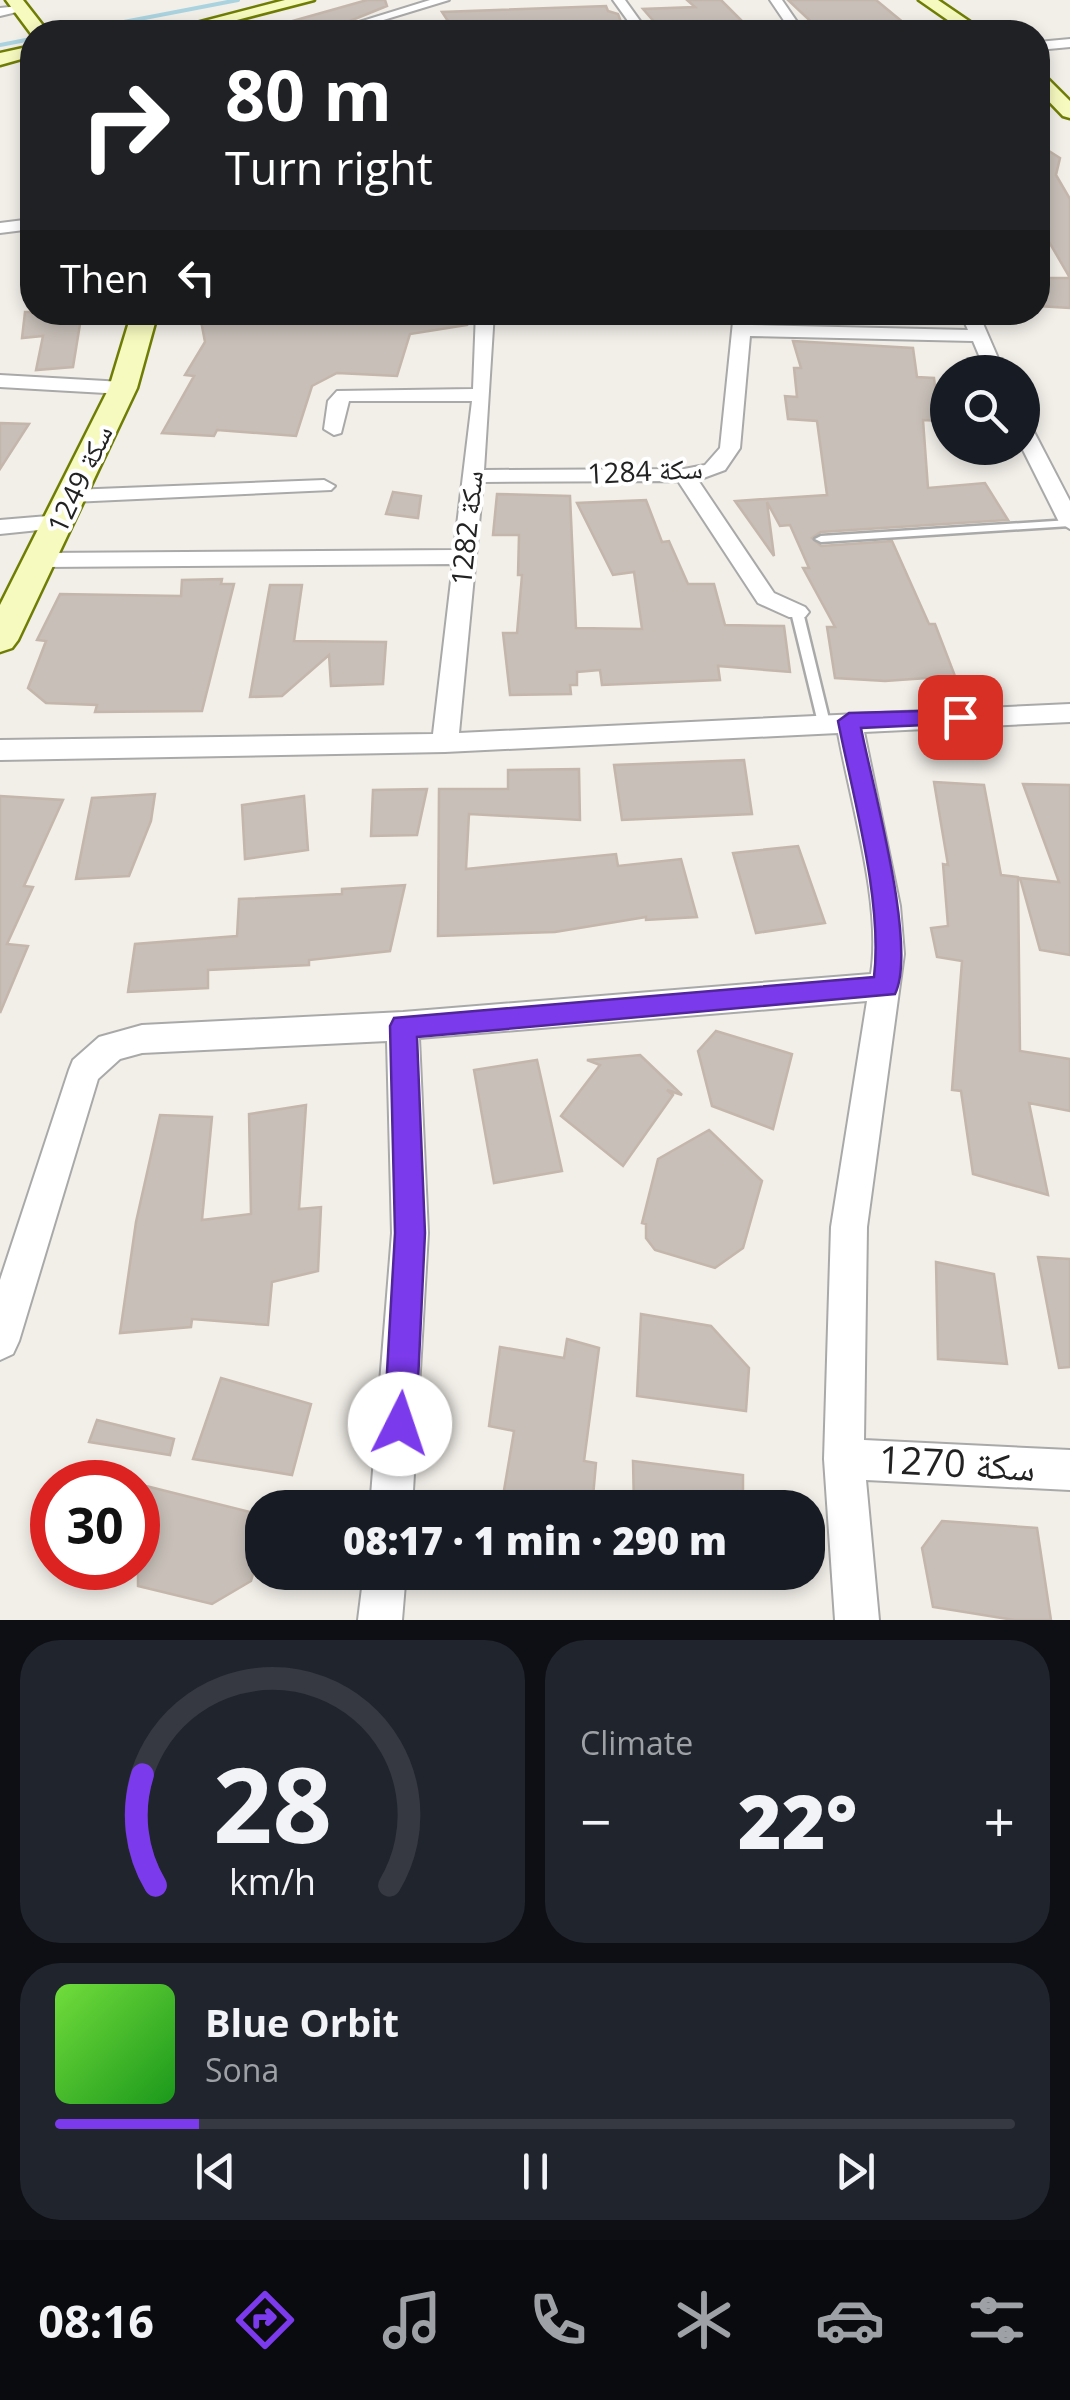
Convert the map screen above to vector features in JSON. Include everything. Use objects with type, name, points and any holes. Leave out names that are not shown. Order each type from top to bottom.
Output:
[{"type":"street","points":[[222,20],[306,0]]},
{"type":"street","points":[[377,20],[443,0]]},
{"type":"street","points":[[916,0],[947,20]]},
{"type":"street","points":[[927,0],[958,20]]},
{"type":"street","points":[[1050,92],[1070,112]]},
{"type":"street","name":"سكة 1249","points":[[0,640],[123,388],[140,325]]},
{"type":"street","name":"سكة 1282","points":[[445,743],[482,394],[485,325]]},
{"type":"street","name":"سكة 1284","points":[[473,476],[684,475],[714,469],[726,459],[743,325]]},
{"type":"street","points":[[806,325],[976,336]]},
{"type":"street","points":[[972,325],[986,355]]},
{"type":"street","points":[[0,381],[123,388]]},
{"type":"street","points":[[334,429],[338,401],[344,395],[482,394]]},
{"type":"street","points":[[1040,463],[1070,522]]},
{"type":"street","points":[[684,475],[766,598],[797,612]]},
{"type":"street","points":[[0,527],[66,509],[324,486]]},
{"type":"street","points":[[42,560],[464,557]]},
{"type":"street","points":[[0,750],[445,743],[1070,714]]},
{"type":"street","points":[[837,722],[885,906],[890,954],[848,1227],[844,1459],[857,1620]]},
{"type":"street","points":[[0,1341],[70,1108],[85,1070],[110,1047],[142,1038],[404,1026],[886,986]]},
{"type":"street","points":[[393,1490],[410,1233],[404,1026]]},
{"type":"street","name":"سكة 1270","points":[[844,1459],[1070,1470]]},
{"type":"street","points":[[380,1620],[383,1590]]},
{"type":"lane","points":[[821,539],[1070,522]]},
{"type":"lane","points":[[797,612],[837,722]]},
{"type":"building","points":[[367,0],[385,0],[387,6],[353,20],[296,20]]},
{"type":"building","points":[[687,0],[721,0],[741,20],[653,20],[643,9],[695,7]]},
{"type":"building","points":[[788,0],[876,0],[900,20],[809,20]]},
{"type":"building","points":[[606,6],[620,20],[447,20],[442,12]]},
{"type":"building","points":[[1050,152],[1060,158],[1056,175],[1070,199],[1070,278],[1050,244]]},
{"type":"building","points":[[1050,278],[1070,278],[1070,308],[1050,307]]},
{"type":"building","points":[[24,325],[80,325],[73,367],[36,370],[43,336],[22,338]]},
{"type":"building","points":[[202,325],[467,325],[410,334],[397,376],[337,373],[312,386],[296,436],[217,430],[214,436],[162,433],[194,376],[185,375],[205,342]]},
{"type":"building","points":[[793,341],[913,348],[917,377],[930,378],[930,420],[923,420],[928,488],[985,483],[1008,520],[821,532],[812,538],[821,546],[892,541],[929,624],[935,624],[955,676],[885,681],[835,678],[827,627],[835,627],[803,568],[809,568],[790,525],[780,526],[767,502],[774,556],[735,501],[827,495],[817,421],[788,419],[785,396],[797,397],[794,368],[801,368]]},
{"type":"building","points":[[0,423],[29,424],[0,469]]},
{"type":"building","points":[[393,492],[421,496],[418,518],[386,514]]},
{"type":"building","points":[[497,494],[570,496],[576,628],[642,629],[634,572],[613,575],[577,503],[646,500],[662,542],[669,541],[688,584],[714,584],[725,625],[784,626],[790,672],[718,666],[720,680],[602,685],[600,670],[577,672],[577,685],[570,685],[571,694],[510,695],[503,633],[517,633],[522,575],[518,575],[519,535],[493,535]]},
{"type":"building","points":[[222,579],[221,584],[234,584],[202,711],[95,712],[97,705],[46,703],[28,688],[46,641],[37,640],[60,594],[181,596],[182,580]]},
{"type":"building","points":[[270,585],[302,585],[294,641],[386,642],[383,684],[331,686],[329,655],[282,696],[250,697]]},
{"type":"building","points":[[744,760],[752,814],[622,820],[614,765]]},
{"type":"building","points":[[579,769],[580,820],[469,814],[466,869],[616,854],[618,866],[681,859],[697,917],[646,917],[555,932],[438,936],[439,789],[508,789],[508,770]]},
{"type":"building","points":[[934,782],[984,785],[1001,875],[1018,877],[1020,1051],[1070,1059],[1070,1111],[1029,1103],[1048,1195],[973,1174],[961,1091],[952,1090],[962,961],[937,957],[931,928],[948,926],[943,864],[948,865]]},
{"type":"building","points":[[1023,784],[1070,785],[1070,955],[1040,950],[1020,878],[1059,882]]},
{"type":"building","points":[[427,789],[417,835],[371,836],[373,790]]},
{"type":"building","points":[[155,794],[151,821],[129,876],[76,879],[92,798]]},
{"type":"building","points":[[0,796],[63,800],[24,886],[33,887],[7,944],[28,946],[0,1013]]},
{"type":"building","points":[[304,796],[308,850],[245,859],[242,805]]},
{"type":"building","points":[[798,846],[825,923],[756,933],[733,853]]},
{"type":"building","points":[[405,885],[390,951],[309,960],[309,965],[208,970],[208,988],[128,992],[135,944],[237,936],[239,899],[342,894],[342,889]]},
{"type":"building","points":[[716,1031],[792,1054],[773,1129],[712,1106],[698,1051]]},
{"type":"building","points":[[640,1055],[682,1095],[667,1090],[673,1095],[623,1166],[561,1116],[600,1065],[587,1060]]},
{"type":"building","points":[[537,1060],[562,1171],[494,1183],[474,1070]]},
{"type":"building","points":[[306,1105],[299,1209],[321,1207],[318,1271],[272,1282],[268,1325],[192,1319],[191,1327],[120,1333],[136,1222],[160,1115],[212,1117],[202,1220],[251,1214],[249,1114]]},
{"type":"building","points":[[709,1130],[762,1181],[743,1248],[715,1268],[655,1250],[646,1238],[646,1224],[642,1223],[658,1159]]},
{"type":"building","points":[[1038,1257],[1070,1259],[1070,1367],[1059,1368]]},
{"type":"building","points":[[936,1262],[994,1274],[1007,1364],[938,1359]]},
{"type":"building","points":[[641,1314],[711,1326],[749,1368],[746,1411],[637,1396]]},
{"type":"building","points":[[567,1339],[599,1348],[584,1461],[596,1463],[594,1490],[504,1490],[514,1431],[489,1426],[500,1347],[564,1358]]},
{"type":"building","points":[[221,1378],[311,1404],[292,1475],[193,1459]]},
{"type":"building","points":[[97,1420],[174,1439],[170,1455],[89,1442]]},
{"type":"building","points":[[633,1461],[743,1475],[743,1490],[634,1490]]},
{"type":"building","points":[[160,1490],[245,1511],[245,1585],[212,1604],[154,1590],[160,1590]]},
{"type":"building","points":[[942,1521],[1037,1528],[1051,1620],[1014,1620],[933,1607],[922,1548]]},
{"type":"waterway","points":[[134,20],[238,0]]},
{"type":"waterway","points":[[0,45],[20,41]]},
{"type":"route","points":[[400,1424],[410,1233],[404,1026],[886,986],[890,954],[885,906],[849,721],[960,717]]}]
